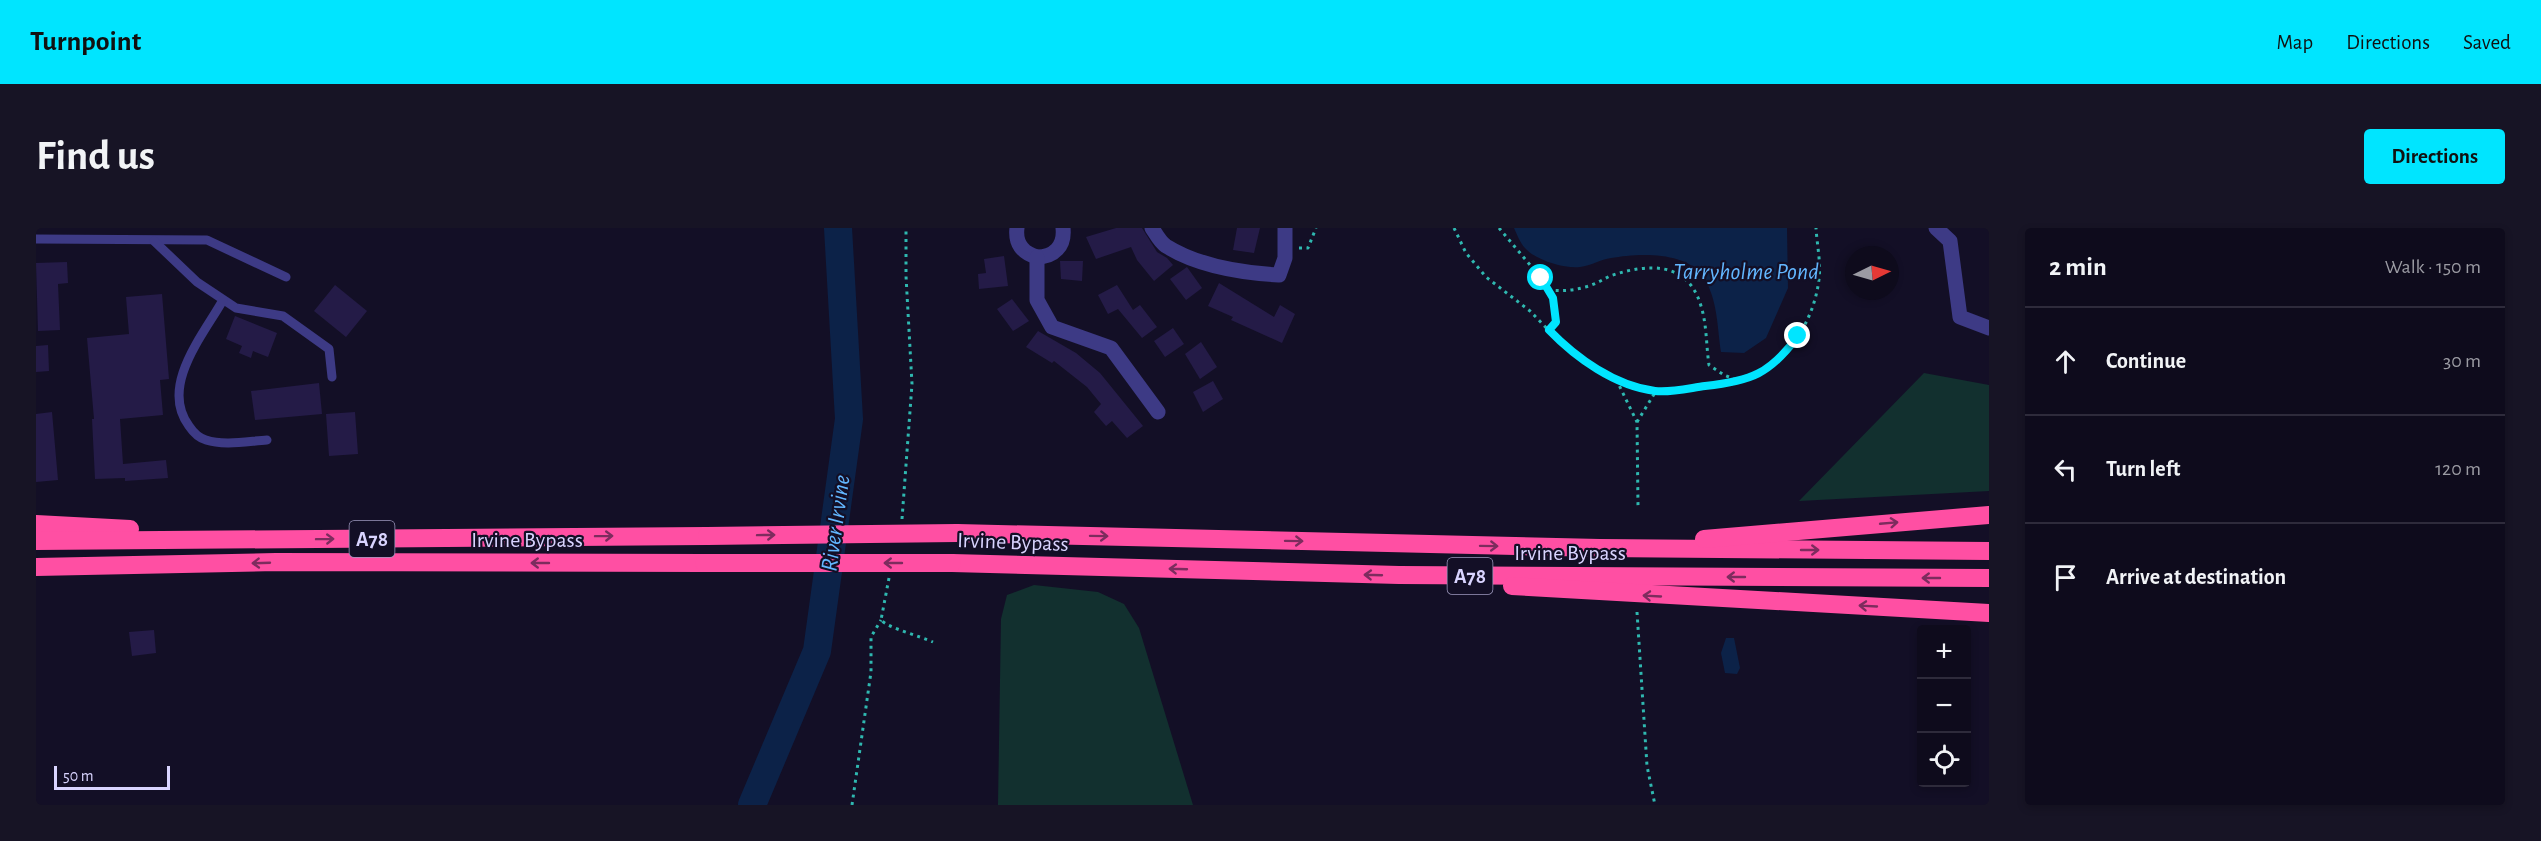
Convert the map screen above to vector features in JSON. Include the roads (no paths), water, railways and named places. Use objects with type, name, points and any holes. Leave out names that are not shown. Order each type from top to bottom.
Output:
[{"type":"highway","name":"A78","points":[[1600,548],[1989,515]]},
{"type":"highway","points":[[36,524],[290,539]]},
{"type":"highway","name":"Irvine Bypass","points":[[36,541],[957,533],[1600,548],[1989,551]]},
{"type":"highway","name":"Irvine Bypass","points":[[36,567],[125,567],[276,562],[952,563],[1400,575],[1989,578]]},
{"type":"highway","points":[[36,573],[125,567]]},
{"type":"highway","name":"A78","points":[[1400,575],[1557,591],[1989,613]]},
{"type":"street","points":[[1017,228],[1016,237],[1022,250],[1037,258],[1055,252],[1060,246],[1063,228]]},
{"type":"street","points":[[1152,228],[1164,245],[1189,257],[1251,273],[1279,275],[1285,250],[1285,228]]},
{"type":"street","points":[[1936,228],[1950,241],[1960,317],[1989,328]]},
{"type":"street","points":[[1037,258],[1037,300],[1052,327],[1111,348],[1158,412]]},
{"type":"lane","points":[[36,239],[207,240],[286,277]]},
{"type":"lane","points":[[154,241],[197,282],[223,300],[236,308],[283,316],[329,349],[332,377]]},
{"type":"lane","points":[[223,300],[181,378],[179,397],[183,419],[194,433],[206,441],[267,440]]},
{"type":"water","name":"Tarryholme Pond","points":[[1514,228],[1787,228],[1788,288],[1766,338],[1744,353],[1721,352],[1712,294],[1703,276],[1685,262],[1647,255],[1622,256],[1580,267],[1559,265],[1543,260],[1525,248]]},
{"type":"water","points":[[1726,638],[1734,638],[1740,668],[1737,674],[1725,673],[1721,653]]},
{"type":"waterway","name":"River Irvine","points":[[752,805],[817,651],[849,419],[838,228]]}]
